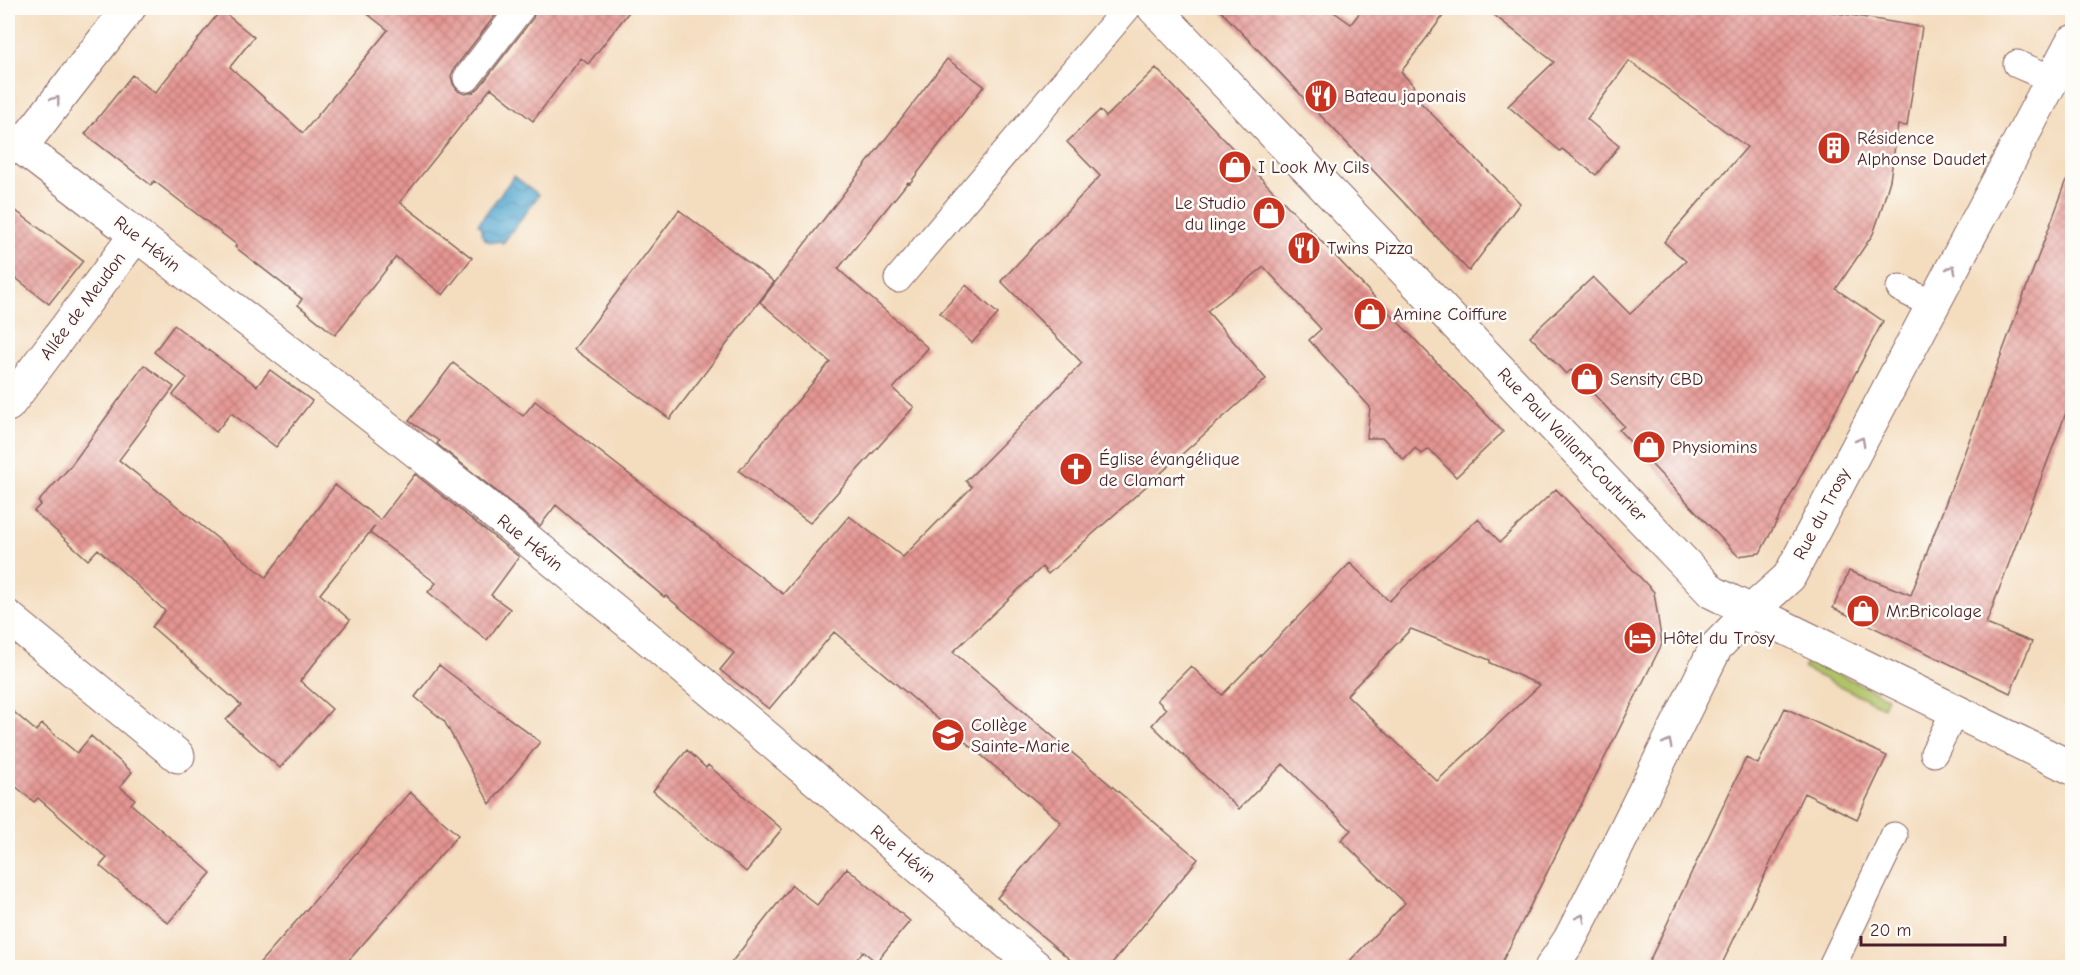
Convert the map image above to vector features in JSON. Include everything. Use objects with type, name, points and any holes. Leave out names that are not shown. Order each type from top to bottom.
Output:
[{"type":"street","points":[[14,142],[129,8]]},
{"type":"street","name":"Rue Paul Vaillant-Couturier","points":[[1154,8],[1712,592],[2073,768]]},
{"type":"street","name":"Rue du Trosy","points":[[1551,968],[1570,939],[1597,887],[1716,647],[1789,577],[2073,42]]},
{"type":"street","name":"Rue Hévin","points":[[14,142],[528,540],[791,758],[1037,968]]},
{"type":"street","name":"Allée de Meudon","points":[[8,405],[136,235]]},
{"type":"street","points":[[8,617],[178,756]]},
{"type":"lane","points":[[467,78],[521,8]]},
{"type":"lane","points":[[898,279],[1127,8]]},
{"type":"lane","points":[[2017,64],[2054,80]]},
{"type":"lane","points":[[1900,288],[1933,305]]},
{"type":"lane","points":[[1934,753],[1955,711]]},
{"type":"lane","points":[[1831,968],[1894,836]]},
{"type":"green space","points":[[1808,659],[1887,697],[1883,707],[1804,669]]},
{"type":"water","points":[[514,176],[539,195],[503,243],[488,241],[483,237],[478,224]]},
{"type":"building","points":[[360,8],[501,8],[451,76],[458,91],[465,94],[479,88],[533,18],[536,8],[632,8],[588,64],[581,58],[533,121],[491,88],[400,202],[472,258],[443,295],[396,257],[335,335],[298,305],[302,299],[235,247],[237,245],[154,181],[151,185],[85,134],[132,75],[155,93],[221,10],[254,37],[230,67],[303,133],[388,30]]},
{"type":"building","points":[[1218,8],[1328,8],[1351,24],[1363,8],[1449,8],[1401,72],[1414,86],[1409,91],[1520,203],[1469,271]]},
{"type":"building","points":[[1485,8],[1807,8],[1922,27],[1907,126],[1898,125],[1890,180],[1879,217],[1873,234],[1836,289],[1883,321],[1760,553],[1738,556],[1619,430],[1624,426],[1571,370],[1566,374],[1530,336],[1593,277],[1630,314],[1686,261],[1664,242],[1747,147],[1629,61],[1587,119],[1619,146],[1596,175],[1562,149],[1560,151],[1508,106],[1554,62]]},
{"type":"building","points":[[947,59],[984,86],[910,183],[908,182],[838,269],[928,348],[893,389],[914,407],[810,523],[739,471],[830,362],[760,302]]},
{"type":"building","points":[[1156,68],[1503,432],[1456,477],[1429,449],[1421,454],[1415,448],[1404,460],[1383,438],[1367,438],[1370,407],[1309,340],[1321,329],[1264,267],[1207,311],[1266,379],[1048,574],[1042,567],[953,652],[1198,859],[1108,968],[1080,968],[997,898],[1061,822],[834,632],[769,709],[720,670],[734,653],[556,505],[540,526],[437,444],[439,441],[409,421],[453,363],[523,416],[535,401],[783,594],[849,516],[903,557],[972,487],[966,481],[1082,363],[1001,281],[1100,176],[1067,142],[1100,110],[1106,117]]},
{"type":"building","points":[[2068,177],[2073,178],[2073,394],[1986,624],[2032,642],[2010,693],[1833,608],[1849,571],[1911,595]]},
{"type":"building","points":[[8,205],[83,261],[49,304],[8,272]]},
{"type":"building","points":[[679,210],[774,282],[670,419],[574,349]]},
{"type":"building","points":[[966,285],[998,314],[972,343],[940,313]]},
{"type":"building","points":[[174,325],[257,386],[270,370],[312,401],[276,447],[231,413],[216,432],[173,395],[187,378],[154,352]]},
{"type":"building","points":[[144,365],[174,387],[119,460],[266,577],[335,485],[380,520],[415,474],[519,557],[491,595],[510,609],[487,640],[428,592],[436,583],[370,533],[375,526],[320,594],[350,620],[300,681],[332,709],[280,768],[226,720],[241,705],[152,627],[165,611],[98,549],[88,560],[34,511],[41,504],[38,502],[70,467]]},
{"type":"building","points":[[1556,489],[1654,592],[1662,644],[1499,968],[1343,968],[1405,903],[1341,840],[1351,830],[1283,764],[1239,809],[1152,725],[1166,709],[1157,700],[1191,666],[1222,695],[1350,563],[1389,601],[1478,519],[1500,542]],"holes":[[[1411,629],[1490,660],[1490,663],[1540,685],[1437,781],[1347,695]]]},
{"type":"building","points":[[439,665],[540,742],[490,804],[444,721],[415,697]]},
{"type":"building","points":[[8,707],[36,731],[42,724],[77,753],[91,736],[132,772],[120,787],[135,799],[131,804],[211,873],[168,923],[100,866],[107,858],[38,798],[34,802],[8,780]]},
{"type":"building","points":[[1785,708],[1887,756],[1857,819],[1804,793],[1720,968],[1646,968],[1746,758],[1758,764]]},
{"type":"building","points":[[687,750],[706,768],[708,765],[782,829],[746,872],[653,791]]},
{"type":"building","points":[[410,792],[458,835],[342,968],[255,968]]},
{"type":"building","points":[[847,868],[910,921],[876,962],[863,951],[850,968],[727,968],[792,885],[817,905]]},
{"type":"place","name":"Bateau japonais","points":[[1321,96]]},
{"type":"place","name":"Résidence Alphonse Daudet","points":[[1834,148]]},
{"type":"place","name":"I Look My Cils","points":[[1235,167]]},
{"type":"place","name":"Le Studio du linge","points":[[1269,213]]},
{"type":"place","name":"Twins Pizza","points":[[1304,248]]},
{"type":"place","name":"Amine Coiffure","points":[[1370,314]]},
{"type":"place","name":"Sensity CBD","points":[[1587,379]]},
{"type":"place","name":"Physiomins","points":[[1649,447]]},
{"type":"place","name":"Église évangélique de Clamart","points":[[1076,469]]},
{"type":"place","name":"Mr.Bricolage","points":[[1863,611]]},
{"type":"place","name":"Hôtel du Trosy","points":[[1640,638]]},
{"type":"place","name":"Collège Sainte-Marie","points":[[948,735]]}]
